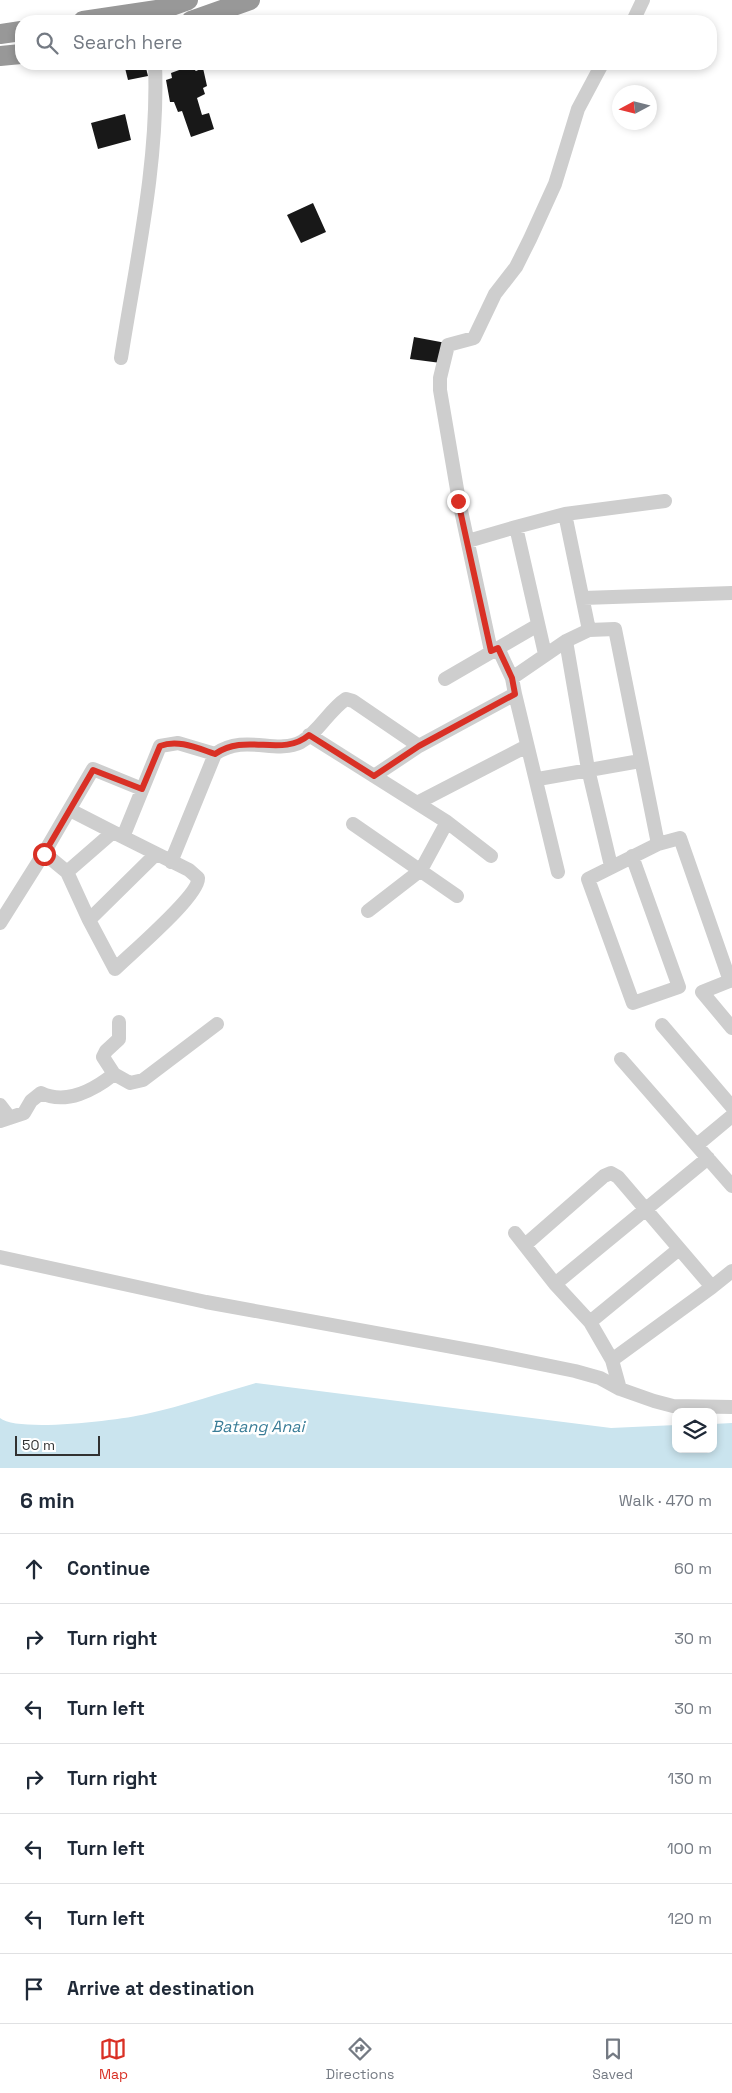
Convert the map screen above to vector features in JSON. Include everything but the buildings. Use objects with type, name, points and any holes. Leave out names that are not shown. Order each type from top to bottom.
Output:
[{"type":"highway","points":[[124,15],[164,9],[188,0]]},
{"type":"highway","points":[[208,15],[250,0]]},
{"type":"highway","points":[[0,34],[15,32]]},
{"type":"highway","points":[[0,56],[15,55]]},
{"type":"street","points":[[636,15],[643,0]]},
{"type":"street","points":[[122,358],[150,168],[156,92],[155,70]]},
{"type":"street","points":[[558,872],[538,779],[527,746],[512,678],[495,649],[458,501],[440,384],[448,345],[474,338],[498,289],[516,267],[553,189],[578,109],[599,70]]},
{"type":"street","points":[[468,541],[566,514],[665,501]]},
{"type":"street","points":[[566,514],[589,630]]},
{"type":"street","points":[[516,527],[545,654]]},
{"type":"street","points":[[583,598],[732,593]]},
{"type":"street","points":[[445,679],[538,625]]},
{"type":"street","points":[[512,678],[545,654],[589,630],[615,629],[658,844]]},
{"type":"street","points":[[566,641],[588,769],[611,866]]},
{"type":"street","points":[[374,776],[419,746],[515,694]]},
{"type":"street","points":[[172,862],[215,754],[223,748],[241,744],[293,745],[309,735],[346,699],[352,701],[419,746]]},
{"type":"street","points":[[309,735],[448,822],[491,856]]},
{"type":"street","points":[[66,872],[118,835],[142,789],[160,746],[178,743],[215,754]]},
{"type":"street","points":[[417,803],[527,746]]},
{"type":"street","points":[[538,779],[640,761]]},
{"type":"street","points":[[0,923],[44,854],[93,770],[142,789]]},
{"type":"street","points":[[44,854],[66,872],[88,920],[115,969],[189,898],[199,883],[198,878],[188,870],[70,810]]},
{"type":"street","points":[[368,911],[420,870],[448,822]]},
{"type":"street","points":[[353,824],[456,896]]},
{"type":"street","points":[[632,856],[679,987],[633,1003],[588,879],[611,866],[632,856],[658,844],[680,838],[731,980],[702,992],[732,1028]]},
{"type":"street","points":[[88,920],[156,854]]},
{"type":"street","points":[[119,1022],[119,1039],[106,1051],[103,1057],[114,1074],[130,1083],[143,1080],[217,1024]]},
{"type":"street","points":[[662,1025],[732,1107]]},
{"type":"street","points":[[622,1058],[732,1186]]},
{"type":"street","points":[[0,1105],[5,1120],[24,1113],[36,1095],[41,1093],[52,1098],[72,1096],[88,1091],[114,1074]]},
{"type":"street","points":[[697,1145],[732,1116]]},
{"type":"street","points":[[555,1284],[708,1158]]},
{"type":"street","points":[[524,1245],[607,1174],[618,1177],[712,1288]]},
{"type":"street","points":[[515,1234],[555,1284],[590,1322],[612,1360],[620,1389]]},
{"type":"street","points":[[590,1322],[679,1249]]},
{"type":"street","points":[[0,1257],[206,1302],[567,1370],[600,1378],[620,1389],[673,1406],[732,1407]]},
{"type":"street","points":[[612,1360],[712,1288],[732,1270]]},
{"type":"water","name":"Batang Anai","points":[[256,1383],[611,1428],[672,1425],[672,1453],[717,1453],[717,1424],[732,1423],[732,1468],[0,1468],[0,1418],[27,1425],[70,1424],[133,1417]]},
{"type":"route","points":[[44,854],[93,770],[142,789],[160,746],[168,743],[178,743],[215,754],[223,748],[235,744],[293,745],[302,742],[309,735],[374,776],[419,746],[515,694],[512,678],[498,648],[491,651],[458,501]]}]
